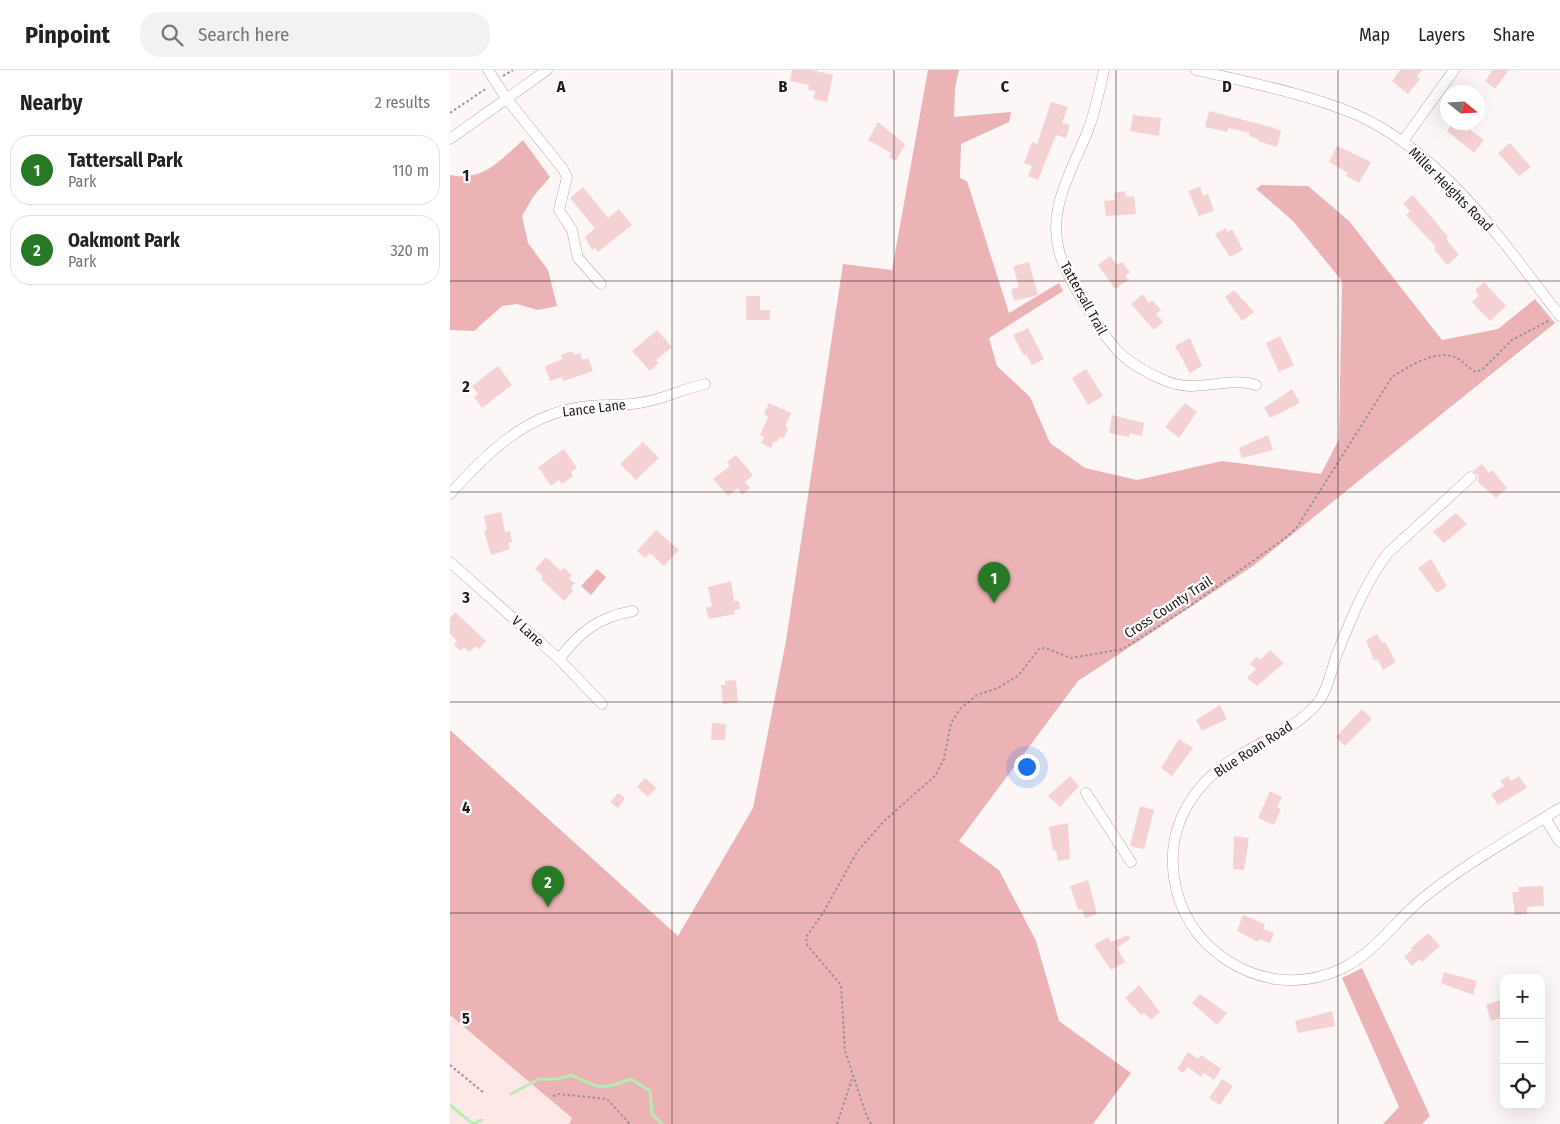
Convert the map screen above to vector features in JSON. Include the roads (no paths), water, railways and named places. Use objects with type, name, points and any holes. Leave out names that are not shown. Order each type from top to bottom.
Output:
[{"type":"street","points":[[488,70],[506,98],[567,177],[559,210],[572,230],[578,258],[601,284]]},
{"type":"street","points":[[450,138],[547,70]]},
{"type":"street","name":"Tattersall Trail","points":[[1104,70],[1090,123],[1065,182],[1057,210],[1057,242],[1068,275],[1111,345],[1136,368],[1166,382],[1184,386],[1213,386],[1248,382],[1256,385]]},
{"type":"street","name":"Miller Heights Road","points":[[1196,70],[1329,104],[1357,116],[1403,141],[1448,181],[1499,238],[1560,316]]},
{"type":"street","points":[[1403,141],[1454,70]]},
{"type":"street","name":"Lance Lane","points":[[450,494],[488,453],[522,430],[556,412],[582,407],[640,403],[705,384]]},
{"type":"street","name":"Blue Roan Road","points":[[1471,477],[1388,553],[1378,567],[1345,634],[1320,700],[1282,731],[1221,766],[1196,791],[1181,817],[1175,837],[1172,862],[1175,887],[1189,923],[1200,938],[1216,953],[1238,967],[1262,977],[1303,980],[1341,969],[1366,954],[1422,899],[1446,881],[1560,808]]},
{"type":"street","name":"V Lane","points":[[450,562],[558,659],[602,704]]},
{"type":"street","points":[[558,659],[576,637],[598,622],[615,614],[633,611]]},
{"type":"street","points":[[1086,792],[1131,862]]},
{"type":"street","points":[[1545,818],[1560,842]]},
{"type":"waterway","points":[[511,1094],[539,1079],[557,1079],[572,1075],[588,1083],[601,1086],[614,1085],[631,1079],[650,1091],[652,1114],[662,1124]]},
{"type":"waterway","points":[[450,1105],[473,1124],[481,1120]]},
{"type":"place","name":"Tattersall Park","points":[[994,603]]},
{"type":"place","name":"Oakmont Park","points":[[548,907]]}]
